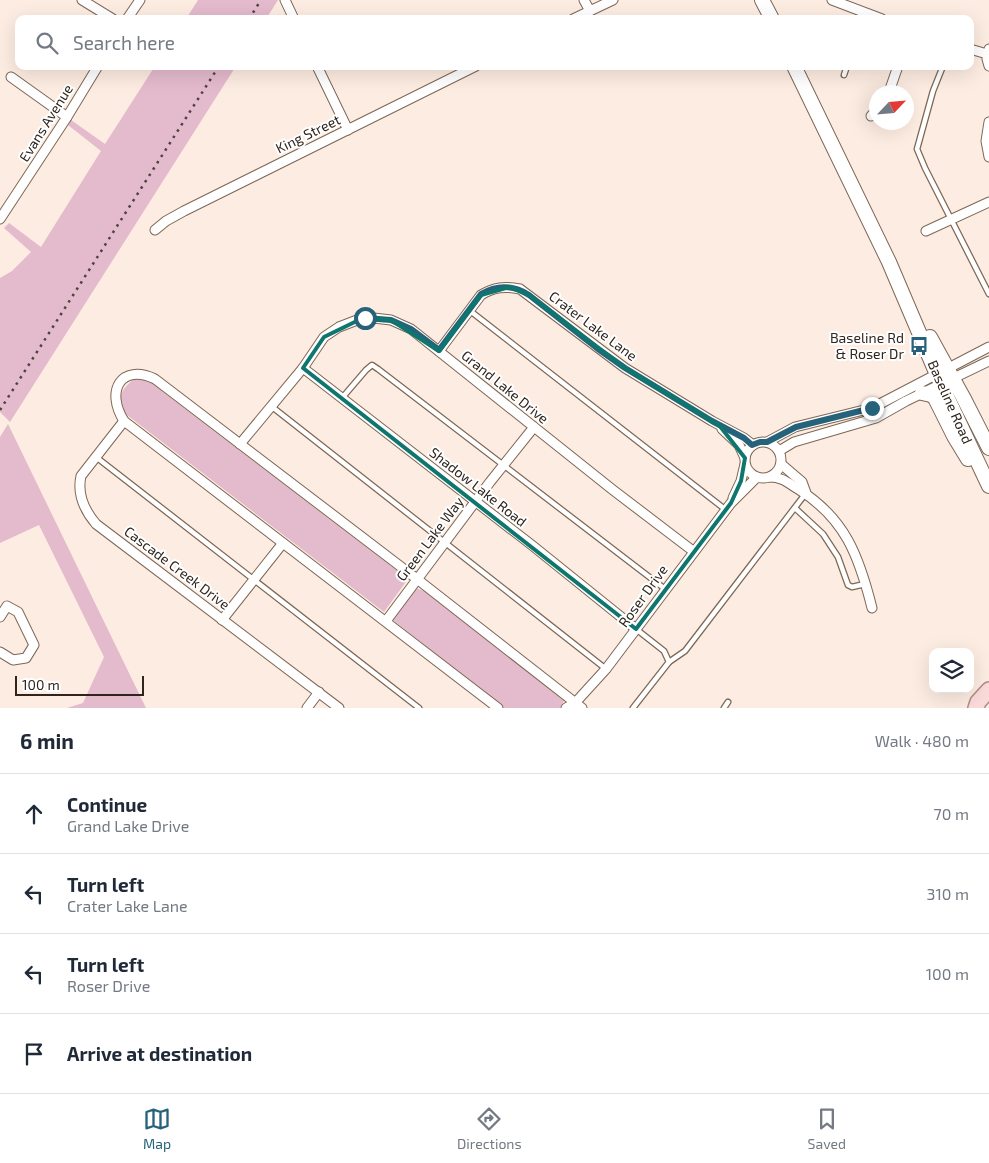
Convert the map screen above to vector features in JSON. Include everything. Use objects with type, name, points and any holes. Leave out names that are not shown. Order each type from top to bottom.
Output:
[{"type":"main road","points":[[762,0],[770,15]]},
{"type":"main road","name":"Baseline Road","points":[[796,70],[944,376],[987,482]]},
{"type":"main road","name":"Baseline Road","points":[[944,376],[989,448]]},
{"type":"main road","points":[[922,394],[931,395],[935,398],[968,459],[987,482]]},
{"type":"main road","points":[[976,708],[978,702],[989,690]]},
{"type":"street","points":[[82,0],[106,15]]},
{"type":"street","points":[[130,15],[140,0]]},
{"type":"street","points":[[285,0],[292,15]]},
{"type":"street","points":[[584,0],[590,11]]},
{"type":"street","points":[[582,15],[613,0]]},
{"type":"street","points":[[832,0],[863,15]]},
{"type":"street","points":[[974,49],[988,52],[989,66]]},
{"type":"street","name":"Evans Avenue","points":[[1,215],[67,117],[96,70]]},
{"type":"street","points":[[319,70],[348,130]]},
{"type":"street","name":"King Street","points":[[155,230],[184,211],[468,70]]},
{"type":"street","points":[[891,85],[897,70]]},
{"type":"street","points":[[11,77],[67,117]]},
{"type":"street","points":[[989,122],[986,141],[989,157]]},
{"type":"street","points":[[926,232],[989,202]]},
{"type":"street","name":"Crater Lake Lane","points":[[439,350],[481,294],[490,289],[510,287],[520,289],[625,368],[744,438],[752,445]]},
{"type":"street","name":"Grand Lake Drive","points":[[240,444],[303,368],[324,337],[339,328],[365,318],[391,320],[411,329],[439,350],[534,428],[693,551]]},
{"type":"street","points":[[779,451],[794,442],[876,418],[922,394],[944,376],[989,347]]},
{"type":"street","points":[[767,442],[796,427],[872,408],[944,376],[989,361]]},
{"type":"street","name":"Shadow Lake Road","points":[[303,368],[636,629]]},
{"type":"street","points":[[498,708],[124,421],[115,401],[115,390],[124,379],[133,375],[147,375],[155,379],[417,579],[577,706]]},
{"type":"street","name":"Cascade Creek Drive","points":[[124,421],[81,476],[79,484],[82,500],[89,516],[96,524],[339,708]]},
{"type":"street","name":"Crater Lake Lane","points":[[719,425],[739,445],[745,461]]},
{"type":"street","name":"Green Lake Way","points":[[386,622],[475,502],[534,428]]},
{"type":"street","points":[[770,477],[776,473],[781,464],[779,451],[773,444],[767,442],[752,445],[747,450],[745,461],[748,471],[757,477],[770,477],[779,477],[806,493],[825,508],[841,527],[860,563],[872,608]]},
{"type":"street","name":"Roser Drive","points":[[728,506],[740,481],[745,461]]},
{"type":"street","points":[[781,464],[802,482],[806,493]]},
{"type":"street","name":"Roser Drive","points":[[566,708],[577,706],[728,506],[757,477]]},
{"type":"street","points":[[222,620],[283,543]]},
{"type":"street","points":[[0,616],[7,606],[18,612],[34,645],[26,658],[13,660],[0,652]]},
{"type":"street","points":[[307,708],[319,692]]},
{"type":"lane","points":[[844,75],[846,70]]},
{"type":"lane","points":[[941,70],[933,91],[918,149],[925,168],[989,294]]},
{"type":"lane","points":[[468,310],[728,506]]},
{"type":"lane","points":[[341,398],[372,365],[665,589]]},
{"type":"lane","points":[[271,406],[606,669]]},
{"type":"lane","points":[[96,457],[419,708]]},
{"type":"lane","points":[[633,708],[669,662],[685,652],[806,493]]},
{"type":"lane","points":[[795,508],[823,534],[838,557],[848,585],[866,584]]},
{"type":"lane","points":[[636,629],[664,651],[669,658],[669,662]]},
{"type":"lane","points":[[724,708],[728,702]]},
{"type":"highlighted area","points":[[510,287],[529,295],[625,368],[719,425],[745,458],[741,481],[731,503],[636,629],[303,368],[324,337],[365,317],[391,320],[439,351],[481,295]]},
{"type":"shaded area","points":[[198,0],[278,0],[269,15],[189,15]]},
{"type":"shaded area","points":[[152,70],[233,70],[10,422],[0,412],[0,278],[12,271],[31,252],[4,228],[9,223],[41,247],[101,151],[68,125],[71,120],[105,144]]},
{"type":"shaded area","points":[[134,379],[149,379],[163,392],[408,579],[384,612],[123,412],[121,397],[123,390]]},
{"type":"shaded area","points":[[8,424],[146,708],[67,708],[83,703],[104,657],[39,525],[0,543],[0,437]]},
{"type":"shaded area","points":[[416,588],[427,592],[564,701],[560,708],[504,708],[393,620]]},
{"type":"railway","points":[[252,15],[261,0]]},
{"type":"railway","points":[[0,410],[216,70]]},
{"type":"place","name":"Baseline Rd & Roser Dr","points":[[919,346]]},
{"type":"route","points":[[365,318],[391,320],[411,329],[439,350],[481,294],[499,287],[520,289],[625,368],[712,421],[744,438],[752,445],[767,442],[796,427],[872,408]]}]
